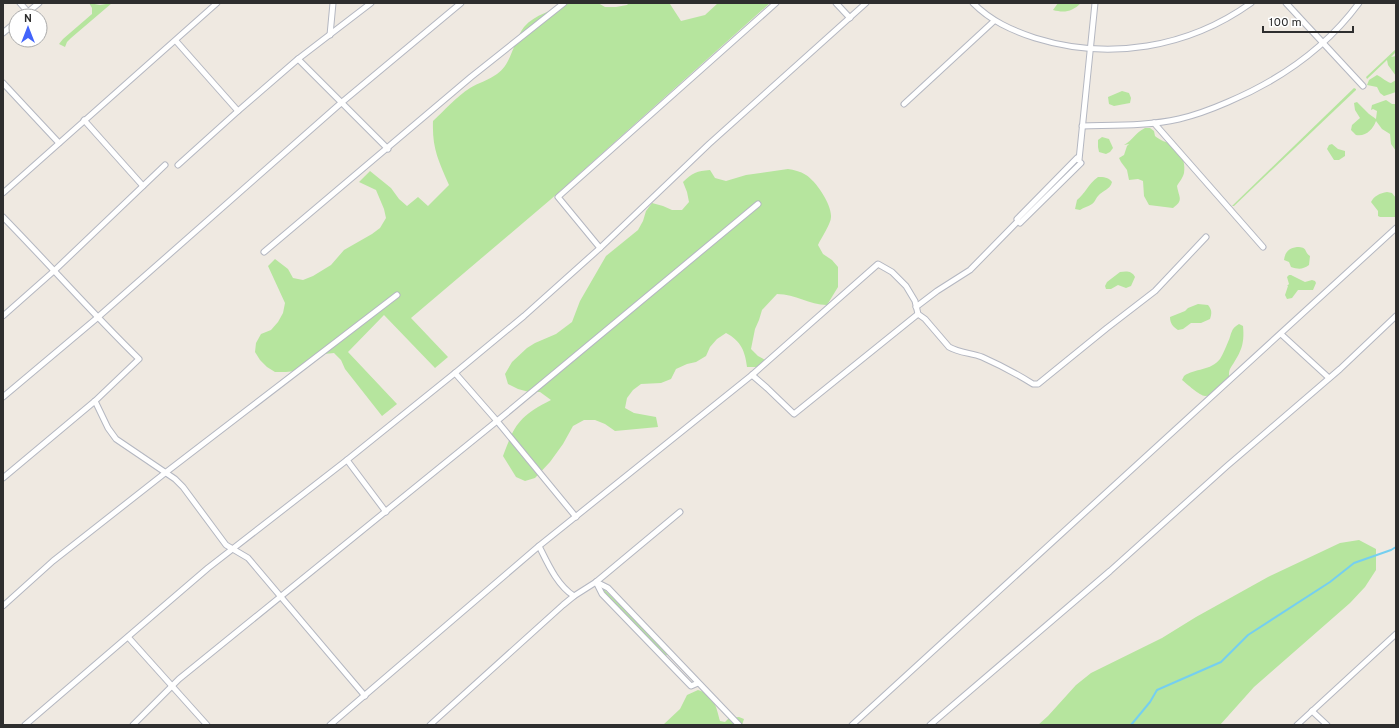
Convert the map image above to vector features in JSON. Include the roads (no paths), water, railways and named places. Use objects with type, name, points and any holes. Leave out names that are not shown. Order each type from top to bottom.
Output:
[{"type":"street","points":[[3,193],[218,3]]},
{"type":"street","points":[[330,35],[333,3]]},
{"type":"street","points":[[178,165],[238,110],[298,59],[371,3]]},
{"type":"street","points":[[3,397],[97,318],[342,103],[461,3]]},
{"type":"street","points":[[264,252],[388,149],[471,77],[564,3]]},
{"type":"street","points":[[600,248],[558,197],[776,3]]},
{"type":"street","points":[[836,3],[850,18]]},
{"type":"street","points":[[25,725],[208,568],[347,460],[524,316],[600,248],[709,144],[866,3]]},
{"type":"street","points":[[973,3],[994,21],[1020,33],[1049,42],[1076,48],[1090,49],[1136,48],[1176,40],[1216,24],[1236,14],[1251,3]]},
{"type":"street","points":[[916,306],[970,270],[1079,160],[1095,3]]},
{"type":"street","points":[[1286,3],[1363,86]]},
{"type":"street","points":[[1082,126],[1154,123],[1180,119],[1213,108],[1252,92],[1298,64],[1333,34],[1359,3]]},
{"type":"street","points":[[904,104],[994,21]]},
{"type":"street","points":[[176,41],[238,110]]},
{"type":"street","points":[[298,59],[388,149]]},
{"type":"street","points":[[3,82],[59,143]]},
{"type":"street","points":[[84,120],[143,186]]},
{"type":"street","points":[[1154,123],[1263,247]]},
{"type":"street","points":[[3,316],[55,270],[165,165]]},
{"type":"street","points":[[132,725],[172,686],[497,421],[758,204]]},
{"type":"street","points":[[3,217],[55,270],[97,318],[139,359],[95,401],[3,478]]},
{"type":"street","points":[[852,725],[1396,228]]},
{"type":"street","points":[[330,725],[539,546],[752,375],[878,264],[892,272],[906,286],[911,294],[918,314],[925,319],[950,347],[955,350],[981,357],[1006,368],[1033,384],[1038,384],[1155,291],[1206,237]]},
{"type":"street","points":[[3,606],[53,561],[397,295]]},
{"type":"street","points":[[752,375],[794,414],[918,314]]},
{"type":"street","points":[[930,725],[1110,571],[1227,466],[1329,378],[1396,316]]},
{"type":"street","points":[[1281,334],[1329,378]]},
{"type":"street","points":[[455,373],[497,421],[576,517]]},
{"type":"street","points":[[95,401],[108,428],[116,440],[175,479],[183,487],[226,545],[248,558],[365,696]]},
{"type":"street","points":[[347,460],[386,512]]},
{"type":"street","points":[[430,725],[574,596],[596,582],[680,512]]},
{"type":"street","points":[[539,546],[558,581],[570,594],[574,596]]},
{"type":"street","points":[[596,582],[608,588],[740,725]]},
{"type":"street","points":[[596,582],[600,591],[691,686],[698,683]]},
{"type":"street","points":[[1297,725],[1396,634]]},
{"type":"street","points":[[128,637],[207,725]]},
{"type":"street","points":[[1312,711],[1327,725]]},
{"type":"waterway","points":[[1131,725],[1150,702],[1157,690],[1221,662],[1248,635],[1330,582],[1354,563],[1396,547]]}]
